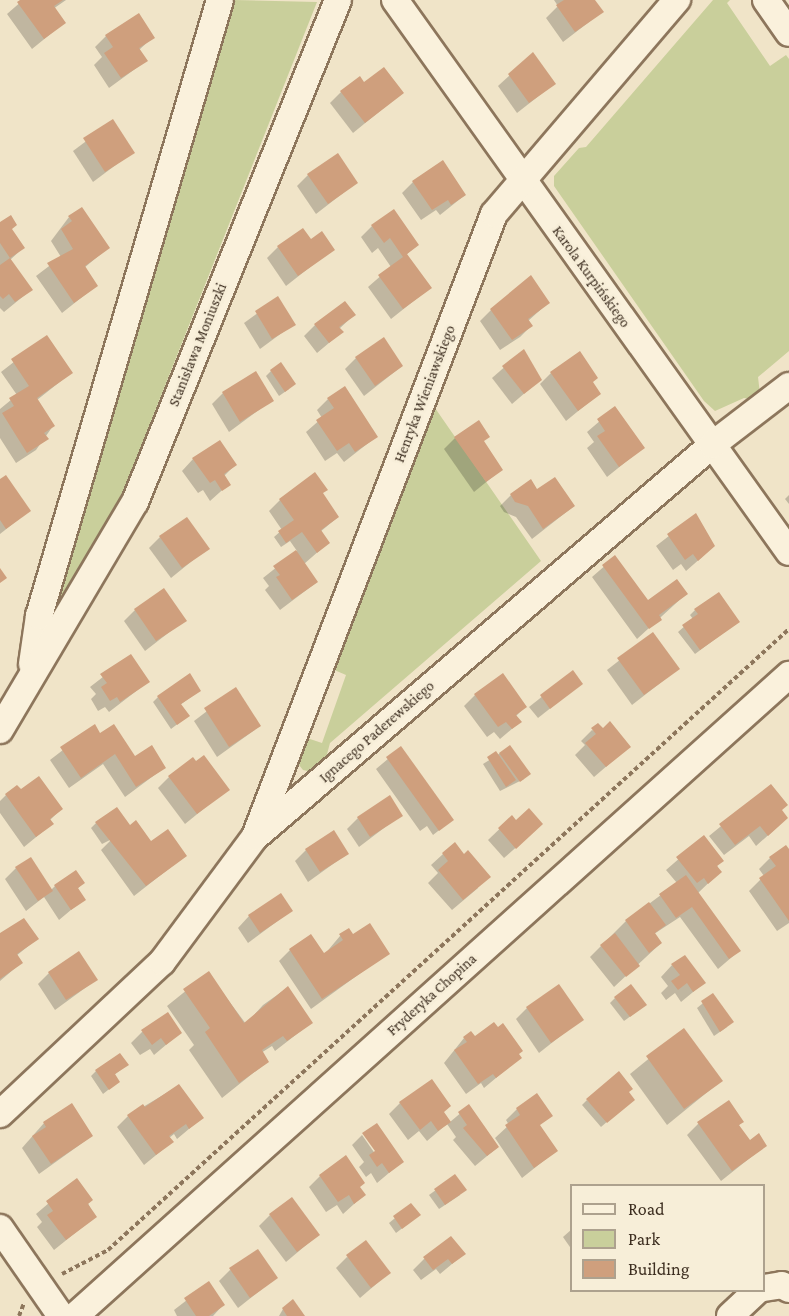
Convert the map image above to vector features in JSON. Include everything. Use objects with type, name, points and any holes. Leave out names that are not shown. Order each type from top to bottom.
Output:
[{"type":"street","name":"Stanisława Moniuszki","points":[[30,676],[39,616],[220,0]]},
{"type":"street","name":"Stanisława Moniuszki","points":[[0,730],[135,502],[338,0]]},
{"type":"street","name":"Karola Kurpińskiego","points":[[395,0],[789,552]]},
{"type":"street","name":"Henryka Wieniawskiego","points":[[255,837],[494,214],[677,0]]},
{"type":"street","points":[[766,0],[789,33]]},
{"type":"street","name":"Ignacego Paderewskiego","points":[[0,1114],[162,962],[255,837],[712,445],[789,386]]},
{"type":"street","name":"Fryderyka Chopina","points":[[75,1316],[789,675]]},
{"type":"street","points":[[0,1228],[61,1316]]},
{"type":"street","points":[[765,1288],[783,1285],[789,1289]]},
{"type":"street","points":[[729,1316],[756,1292]]},
{"type":"path","points":[[19,1316],[27,1294],[39,1284],[108,1250],[788,633]]},
{"type":"green space","points":[[234,0],[317,2],[119,502],[54,615]]},
{"type":"green space","points":[[713,0],[730,0],[727,3],[770,66],[786,55],[789,59],[789,351],[758,377],[760,394],[755,400],[744,398],[715,411],[704,401],[554,186],[554,176],[579,148],[586,147]]},
{"type":"green space","points":[[435,408],[541,561],[330,743],[326,758],[312,772],[303,770],[299,765],[307,738],[322,743],[346,675],[332,669]]},
{"type":"building","points":[[20,0],[63,0],[54,6],[66,23],[44,39],[17,2]]},
{"type":"building","points":[[564,0],[595,0],[604,12],[575,32],[556,5]]},
{"type":"building","points":[[139,13],[155,38],[139,48],[148,61],[121,78],[104,53],[113,47],[105,35]]},
{"type":"building","points":[[533,52],[556,84],[529,103],[508,74]]},
{"type":"building","points":[[384,67],[404,93],[365,123],[340,91],[360,76],[364,82]]},
{"type":"building","points":[[113,119],[135,153],[105,172],[83,138]]},
{"type":"building","points":[[338,153],[358,183],[328,204],[307,174]]},
{"type":"building","points":[[443,160],[466,195],[451,205],[448,200],[432,210],[412,181]]},
{"type":"building","points":[[82,207],[110,248],[85,266],[98,286],[74,303],[47,263],[73,249],[61,229],[72,221],[68,216]]},
{"type":"building","points":[[394,209],[419,245],[407,254],[432,288],[403,309],[378,275],[403,257],[390,238],[384,243],[371,225]]},
{"type":"building","points":[[11,215],[17,225],[12,229],[25,248],[10,258],[0,243],[0,222]]},
{"type":"building","points":[[303,228],[311,239],[322,231],[335,250],[298,276],[277,246]]},
{"type":"building","points":[[10,258],[33,290],[15,302],[9,294],[3,299],[0,296],[0,265]]},
{"type":"building","points":[[531,275],[550,303],[528,319],[533,326],[512,340],[490,309]]},
{"type":"building","points":[[278,296],[296,325],[272,339],[255,311]]},
{"type":"building","points":[[345,301],[356,315],[339,327],[344,332],[329,343],[314,324]]},
{"type":"building","points":[[47,335],[73,373],[37,398],[55,426],[44,433],[49,439],[27,453],[2,413],[14,406],[9,398],[29,386],[11,359]]},
{"type":"building","points":[[384,337],[403,366],[375,386],[355,357]]},
{"type":"building","points":[[524,349],[542,380],[524,394],[502,366]]},
{"type":"building","points":[[580,351],[598,378],[593,382],[601,394],[578,411],[550,372]]},
{"type":"building","points":[[281,362],[296,384],[285,392],[270,370]]},
{"type":"building","points":[[256,371],[274,401],[240,422],[222,392]]},
{"type":"building","points":[[345,386],[378,437],[355,452],[349,443],[337,451],[316,420],[334,408],[327,398]]},
{"type":"building","points":[[615,406],[645,448],[619,467],[597,436],[605,431],[597,419]]},
{"type":"building","points":[[479,420],[490,437],[484,441],[503,470],[486,482],[454,437]]},
{"type":"building","points":[[220,440],[237,465],[224,474],[231,485],[222,491],[215,480],[210,483],[192,458]]},
{"type":"building","points":[[315,472],[328,490],[323,493],[339,517],[321,530],[330,543],[317,553],[302,532],[286,543],[278,531],[294,520],[279,499]]},
{"type":"building","points":[[6,475],[31,511],[6,529],[0,520],[0,479]]},
{"type":"building","points":[[555,477],[575,506],[543,529],[528,506],[515,502],[510,494],[531,479],[537,489]]},
{"type":"building","points":[[696,513],[715,546],[698,561],[693,554],[685,560],[667,534]]},
{"type":"building","points":[[187,517],[210,549],[182,568],[159,536]]},
{"type":"building","points":[[296,550],[318,582],[292,600],[276,577],[280,575],[273,566]]},
{"type":"building","points":[[615,555],[648,600],[677,579],[688,594],[659,615],[662,620],[649,629],[602,565]]},
{"type":"building","points":[[0,568],[7,578],[0,583]]},
{"type":"building","points":[[164,588],[187,621],[156,641],[134,609]]},
{"type":"building","points":[[719,592],[740,622],[700,650],[682,625],[698,614],[694,609]]},
{"type":"building","points":[[653,632],[680,669],[644,695],[617,658]]},
{"type":"building","points":[[131,654],[150,682],[120,702],[117,697],[110,701],[101,687],[107,683],[100,674]]},
{"type":"building","points":[[573,670],[583,684],[550,709],[540,695]]},
{"type":"building","points":[[190,673],[201,691],[181,704],[190,716],[177,725],[157,696]]},
{"type":"building","points":[[503,673],[527,707],[516,715],[522,722],[512,729],[506,722],[498,727],[474,694]]},
{"type":"building","points":[[236,687],[261,726],[229,747],[204,708]]},
{"type":"building","points":[[610,721],[631,747],[606,767],[585,743],[596,734],[591,728],[598,723],[603,728]]},
{"type":"building","points":[[95,724],[100,733],[114,724],[135,756],[152,745],[166,768],[136,787],[115,754],[81,778],[60,747]]},
{"type":"building","points":[[510,745],[531,774],[520,782],[499,753]]},
{"type":"building","points":[[401,746],[454,820],[439,831],[386,757]]},
{"type":"building","points":[[496,751],[516,780],[506,787],[487,757]]},
{"type":"building","points":[[204,755],[230,790],[197,814],[168,776],[193,757],[196,761]]},
{"type":"building","points":[[39,776],[63,809],[50,819],[54,824],[36,837],[5,794],[17,785],[21,789]]},
{"type":"building","points":[[771,784],[788,805],[782,810],[788,818],[768,836],[760,826],[735,845],[719,824]]},
{"type":"building","points":[[390,795],[403,816],[370,837],[357,817]]},
{"type":"building","points":[[117,807],[130,825],[136,820],[151,841],[168,829],[187,856],[146,886],[95,822]]},
{"type":"building","points":[[529,808],[543,824],[516,849],[498,828],[512,815],[516,820]]},
{"type":"building","points":[[334,830],[349,854],[320,872],[305,849]]},
{"type":"building","points":[[704,835],[724,861],[717,866],[722,872],[708,884],[704,878],[697,883],[676,857]]},
{"type":"building","points":[[455,842],[464,854],[468,850],[491,877],[463,900],[438,870],[448,861],[442,853]]},
{"type":"building","points":[[786,845],[789,849],[789,921],[759,878],[776,866],[769,857]]},
{"type":"building","points":[[31,857],[53,891],[38,901],[15,867]]},
{"type":"building","points":[[76,870],[85,883],[78,888],[86,900],[71,910],[54,885]]},
{"type":"building","points":[[686,875],[741,951],[729,959],[692,907],[676,918],[659,894]]},
{"type":"building","points":[[281,893],[293,911],[260,933],[248,915]]},
{"type":"building","points":[[649,902],[666,925],[655,933],[662,943],[649,953],[625,920]]},
{"type":"building","points":[[24,918],[39,939],[17,954],[23,963],[0,979],[0,933]]},
{"type":"building","points":[[370,923],[390,954],[322,999],[289,949],[311,934],[324,953],[343,940],[339,934],[349,928],[353,934]]},
{"type":"building","points":[[615,933],[640,966],[626,977],[600,945]]},
{"type":"building","points":[[79,951],[98,980],[66,1000],[48,972]]},
{"type":"building","points":[[685,955],[706,983],[693,992],[687,983],[678,990],[671,981],[680,975],[671,964]]},
{"type":"building","points":[[209,971],[244,1023],[288,986],[313,1023],[287,1041],[283,1036],[262,1050],[269,1062],[239,1083],[205,1032],[210,1028],[183,989]]},
{"type":"building","points":[[559,984],[584,1020],[551,1043],[526,1007]]},
{"type":"building","points":[[631,984],[647,1005],[630,1017],[614,997]]},
{"type":"building","points":[[713,993],[734,1022],[720,1032],[701,1001]]},
{"type":"building","points":[[168,1012],[182,1033],[166,1045],[161,1038],[152,1045],[141,1030]]},
{"type":"building","points":[[494,1022],[498,1027],[503,1023],[523,1051],[519,1054],[522,1058],[496,1078],[493,1074],[478,1084],[454,1050],[467,1042],[463,1037],[471,1031],[475,1036]]},
{"type":"building","points":[[684,1028],[723,1081],[684,1109],[646,1056]]},
{"type":"building","points":[[120,1053],[129,1065],[115,1074],[120,1082],[109,1090],[95,1070]]},
{"type":"building","points":[[619,1071],[633,1089],[629,1092],[635,1100],[607,1123],[586,1099]]},
{"type":"building","points":[[432,1079],[451,1106],[444,1112],[451,1122],[438,1131],[431,1121],[420,1130],[399,1102]]},
{"type":"building","points":[[179,1084],[204,1118],[189,1129],[186,1124],[169,1136],[174,1142],[156,1155],[127,1115],[143,1104],[145,1107]]},
{"type":"building","points":[[537,1093],[553,1116],[540,1125],[558,1151],[534,1168],[505,1125],[520,1115],[516,1108]]},
{"type":"building","points":[[729,1100],[744,1122],[739,1125],[750,1140],[759,1133],[767,1146],[732,1171],[697,1122]]},
{"type":"building","points":[[72,1103],[93,1136],[51,1164],[32,1136],[46,1127],[43,1122]]},
{"type":"building","points":[[469,1104],[499,1147],[487,1156],[463,1128],[467,1125],[458,1112]]},
{"type":"building","points":[[377,1123],[404,1162],[389,1173],[382,1163],[377,1167],[369,1155],[375,1151],[362,1133]]},
{"type":"building","points":[[346,1155],[365,1183],[360,1187],[366,1195],[354,1204],[349,1195],[338,1202],[319,1175]]},
{"type":"building","points":[[455,1174],[467,1190],[445,1205],[434,1189]]},
{"type":"building","points":[[77,1178],[93,1200],[88,1204],[97,1217],[66,1240],[47,1215],[53,1211],[46,1201]]},
{"type":"building","points":[[292,1197],[320,1235],[297,1252],[269,1214]]},
{"type":"building","points":[[411,1203],[421,1215],[402,1229],[393,1216]]},
{"type":"building","points":[[451,1236],[466,1254],[452,1264],[448,1259],[433,1270],[423,1257]]},
{"type":"building","points":[[366,1240],[391,1273],[371,1288],[346,1255]]},
{"type":"building","points":[[258,1249],[278,1278],[250,1298],[229,1268]]},
{"type":"building","points":[[209,1281],[225,1305],[209,1316],[196,1316],[184,1298]]},
{"type":"building","points":[[293,1299],[305,1316],[287,1316],[282,1308]]}]
